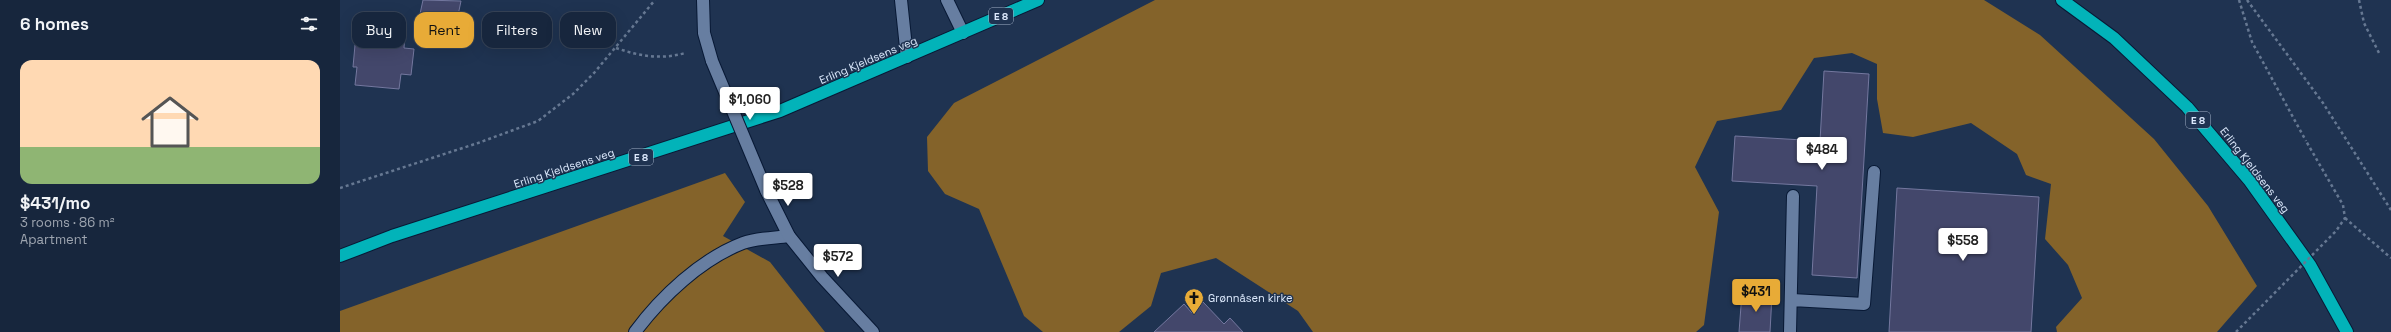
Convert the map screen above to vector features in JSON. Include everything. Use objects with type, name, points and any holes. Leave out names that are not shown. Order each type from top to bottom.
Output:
[{"type":"highway","name":"Erling Kjeldsens veg","points":[[340,256],[392,236],[780,111],[1038,0]]},
{"type":"highway","name":"Erling Kjeldsens veg","points":[[2062,0],[2114,38],[2192,113],[2249,180],[2310,265],[2347,332]]},
{"type":"street","points":[[703,0],[707,46],[712,61],[766,190],[789,236],[822,277],[873,332]]},
{"type":"street","points":[[901,0],[907,57]]},
{"type":"street","points":[[948,0],[963,33]]},
{"type":"street","points":[[1792,300],[1864,304],[1874,172]]},
{"type":"street","points":[[1790,332],[1792,300],[1793,196]]},
{"type":"street","points":[[635,332],[665,299],[709,262],[744,243],[789,236]]},
{"type":"path","points":[[340,188],[485,141],[538,121],[574,94],[616,48],[654,0]]},
{"type":"path","points":[[2236,332],[2336,231],[2345,218],[2346,212],[2252,42],[2239,0]]},
{"type":"path","points":[[2247,0],[2324,103],[2391,210]]},
{"type":"path","points":[[2359,0],[2364,23],[2379,53]]},
{"type":"path","points":[[616,48],[634,54],[656,58],[680,54],[707,46]]},
{"type":"path","points":[[2345,218],[2391,258]]},
{"type":"shaded area","points":[[1155,0],[1984,0],[2040,35],[2154,139],[2208,206],[2257,286],[2217,332],[2057,332],[2056,327],[2082,298],[2068,265],[2045,239],[2051,184],[2026,175],[2017,154],[1971,123],[1913,137],[1883,133],[1877,99],[1877,64],[1852,53],[1814,58],[1781,110],[1717,121],[1695,167],[1719,212],[1704,325],[1696,332],[1313,332],[1298,311],[1216,258],[1161,273],[1151,306],[1119,332],[1043,332],[1024,316],[979,209],[945,194],[928,171],[927,137],[954,103]]},
{"type":"shaded area","points":[[725,173],[745,202],[723,236],[770,262],[825,332],[340,332],[340,311]]},
{"type":"building","points":[[423,0],[461,1],[459,12],[420,12]]},
{"type":"building","points":[[355,48],[414,49],[411,75],[401,74],[399,89],[355,85],[357,67],[353,67]]},
{"type":"building","points":[[1824,71],[1869,74],[1857,278],[1812,275],[1817,186],[1732,181],[1735,136],[1820,141]]},
{"type":"building","points":[[1897,188],[2039,197],[2031,332],[1889,332]]},
{"type":"building","points":[[1742,293],[1772,295],[1770,332],[1739,332]]},
{"type":"building","name":"Grønnåsen kirke","points":[[1203,302],[1224,324],[1230,318],[1243,332],[1154,332],[1184,304],[1192,313]]},
{"type":"place","name":"Grønnåsen kirke","points":[[1194,315]]}]
